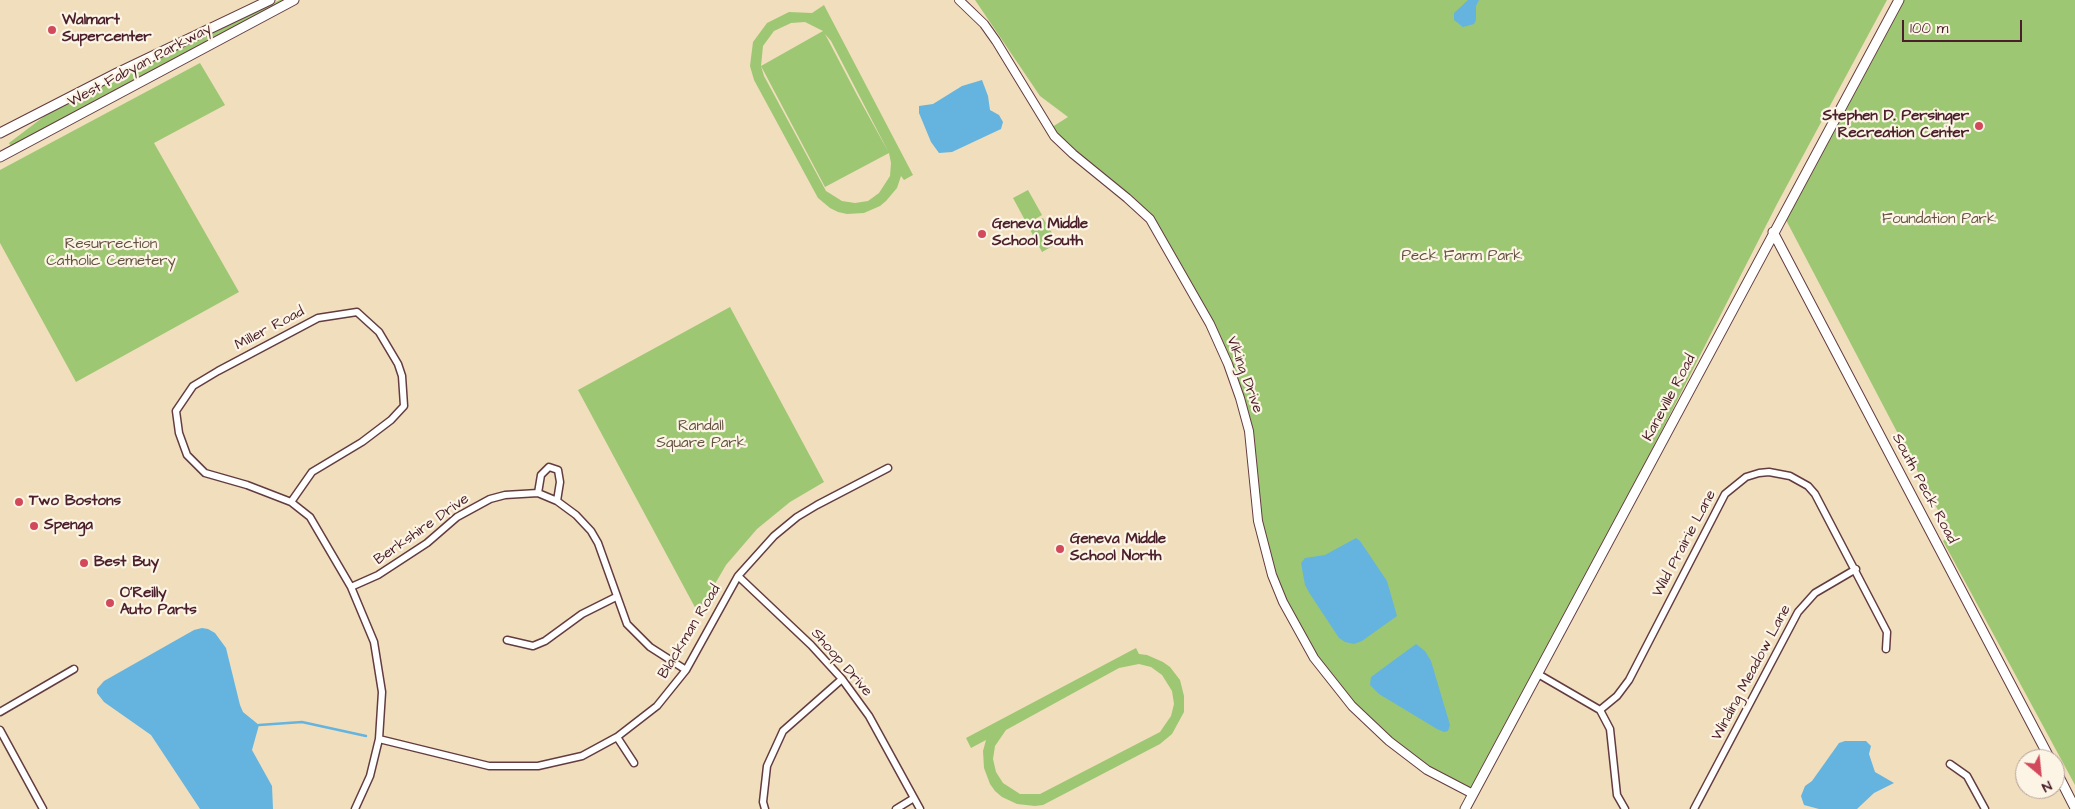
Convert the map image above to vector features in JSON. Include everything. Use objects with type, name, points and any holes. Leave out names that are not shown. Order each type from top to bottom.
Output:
[{"type":"main road","points":[[0,133],[117,73],[270,0]]},
{"type":"main road","name":"West Fabyan Parkway","points":[[0,156],[294,0]]},
{"type":"main road","name":"Kaneville Road","points":[[1465,809],[1899,0]]},
{"type":"main road","name":"South Peck Road","points":[[1773,232],[2045,749]]},
{"type":"main road","points":[[2065,788],[2075,808]]},
{"type":"street","name":"Viking Drive","points":[[959,0],[984,24],[996,41],[1054,136],[1073,154],[1128,198],[1150,220],[1210,324],[1228,364],[1249,431],[1258,521],[1272,575],[1283,602],[1314,658],[1352,706],[1389,741],[1428,770],[1473,794]]},
{"type":"street","name":"Miller Road","points":[[291,502],[312,472],[362,442],[391,420],[404,406],[402,376],[398,364],[379,332],[357,312],[318,318],[218,371],[193,386],[176,411],[179,433],[187,455],[206,473],[247,485],[291,502],[310,517],[351,587],[374,642],[382,692],[379,739],[370,776],[355,809]]},
{"type":"street","points":[[538,493],[541,475],[549,467],[558,470],[560,482],[557,501]]},
{"type":"street","name":"Blackman Road","points":[[379,739],[489,766],[538,766],[582,756],[617,737],[657,706],[686,670],[738,576],[774,536],[797,517],[888,468]]},
{"type":"street","name":"Wild Prairie Lane","points":[[1600,710],[1617,696],[1629,680],[1725,494],[1746,477],[1759,473],[1780,474],[1798,480],[1808,486],[1821,501],[1887,632],[1886,648]]},
{"type":"street","name":"Berkshire Drive","points":[[351,587],[378,575],[427,543],[457,517],[490,499],[505,495],[538,493],[557,501],[576,515],[595,537],[627,624],[650,647],[686,670]]},
{"type":"street","name":"Winding Meadow Lane","points":[[1694,809],[1798,612],[1815,593],[1856,569]]},
{"type":"street","name":"Shoop Drive","points":[[738,576],[810,645],[842,679],[869,716],[920,809]]},
{"type":"street","points":[[507,640],[533,646],[582,614],[616,597]]},
{"type":"street","points":[[0,712],[74,669]]},
{"type":"street","points":[[1538,674],[1600,710],[1610,729],[1617,795],[1625,809]]},
{"type":"street","points":[[765,809],[763,802],[767,766],[783,731],[842,679]]},
{"type":"street","points":[[0,730],[43,809]]},
{"type":"street","points":[[617,737],[634,763]]},
{"type":"street","points":[[1950,764],[1968,776],[1985,809]]},
{"type":"street","points":[[896,809],[914,798]]},
{"type":"green space","points":[[280,0],[286,0],[11,146],[9,143],[63,102]]},
{"type":"green space","name":"Peck Farm Park","points":[[975,0],[1887,0],[1777,204],[1538,674],[1473,794],[1427,770],[1389,741],[1328,678],[1283,602],[1258,521],[1249,431],[1228,364],[1150,219],[1049,129],[1068,117],[1040,96]]},
{"type":"green space","name":"Foundation Park","points":[[1903,0],[2075,0],[2075,785],[2065,767],[2065,749],[2056,749],[1943,541],[1951,535],[1786,220]]},
{"type":"green space","points":[[824,5],[913,175],[904,180],[901,176],[897,188],[886,201],[880,206],[864,213],[847,214],[838,212],[818,198],[754,80],[750,66],[753,42],[767,23],[789,12],[812,13]],"holes":[[[805,22],[823,31],[761,66],[763,46],[774,31],[791,23]],[[825,34],[831,41],[889,153]],[[761,66],[825,187],[889,153],[891,163],[890,176],[879,193],[868,201],[855,203],[842,201],[826,191],[764,76]]]},
{"type":"green space","name":"Resurrection Catholic Cemetery","points":[[200,63],[225,105],[154,143],[239,292],[76,382],[0,243],[0,170]]},
{"type":"green space","points":[[1028,190],[1042,215],[1027,224],[1013,198]]},
{"type":"green space","points":[[1043,218],[1058,243],[1042,252],[1028,226]]},
{"type":"green space","name":"Randall Square Park","points":[[730,307],[824,482],[790,502],[757,529],[726,565],[698,613],[578,390]]},
{"type":"green space","points":[[1136,648],[1139,654],[1147,655],[1170,667],[1180,680],[1184,696],[1184,712],[1172,734],[1160,744],[1043,805],[1017,804],[1002,797],[995,791],[984,768],[983,751],[986,740],[971,748],[966,738]],"holes":[[[1139,664],[1151,667],[1162,675],[1172,691],[1174,704],[1171,716],[1160,732],[1040,794],[1020,794],[1003,783],[996,772],[993,759],[995,746],[1006,730],[1119,668]]]},
{"type":"water","points":[[1468,0],[1479,0],[1476,6],[1476,20],[1474,24],[1463,27],[1454,20],[1454,13]]},
{"type":"water","points":[[982,80],[988,96],[990,110],[999,115],[1003,122],[1001,129],[952,152],[939,153],[931,142],[919,113],[919,106],[933,104],[962,86]]},
{"type":"water","points":[[1356,538],[1387,581],[1397,616],[1362,641],[1354,644],[1339,638],[1310,594],[1305,585],[1301,563],[1305,558],[1325,555]]},
{"type":"water","points":[[202,628],[215,633],[226,648],[243,712],[259,725],[252,750],[272,786],[273,809],[200,809],[151,735],[104,702],[97,693],[97,689],[104,681],[194,630]]},
{"type":"water","points":[[1416,644],[1425,651],[1431,661],[1450,725],[1448,731],[1444,732],[1437,729],[1379,694],[1370,685],[1371,677]]},
{"type":"water","points":[[1845,741],[1866,741],[1871,746],[1869,754],[1875,772],[1894,783],[1874,793],[1857,809],[1819,809],[1804,805],[1801,796],[1805,786],[1812,781],[1839,743]]},
{"type":"waterway","points":[[259,725],[302,722],[366,736]]},
{"type":"place","name":"Walmart Supercenter","points":[[52,30]]},
{"type":"place","name":"Stephen D. Persinger Recreation Center","points":[[1979,126]]},
{"type":"place","name":"Geneva Middle School South","points":[[982,234]]},
{"type":"place","name":"Two Bostons","points":[[19,502]]},
{"type":"place","name":"Spenga","points":[[34,526]]},
{"type":"place","name":"Geneva Middle School North","points":[[1060,549]]},
{"type":"place","name":"Best Buy","points":[[84,563]]},
{"type":"place","name":"O'Reilly Auto Parts","points":[[110,603]]}]
